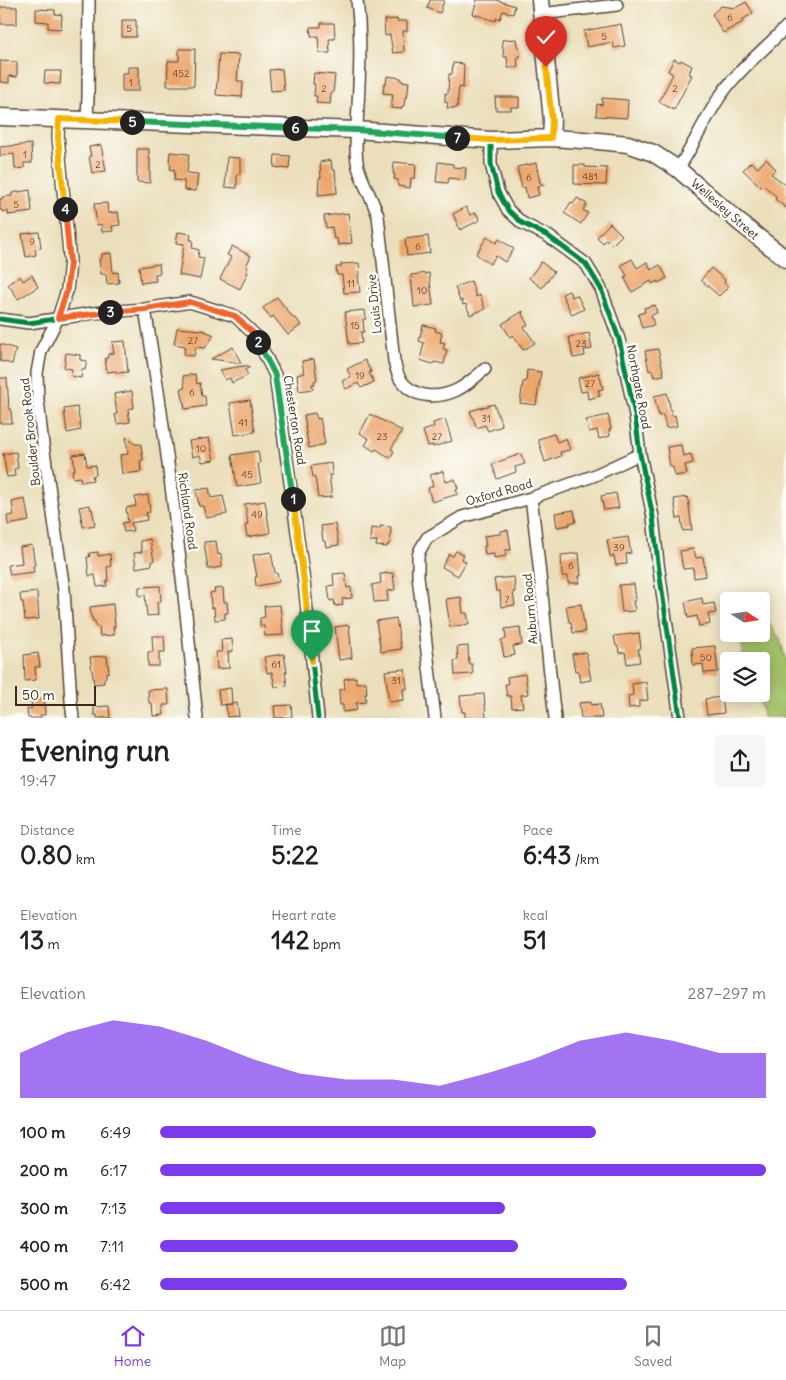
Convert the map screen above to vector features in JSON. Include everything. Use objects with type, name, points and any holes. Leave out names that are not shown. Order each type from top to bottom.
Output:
[{"type":"main road","points":[[540,7],[552,120],[551,138]]},
{"type":"main road","name":"Wellesley Street","points":[[0,117],[356,130],[491,140],[551,138],[628,144],[648,150],[671,164],[786,259]]},
{"type":"street","points":[[87,120],[89,0]]},
{"type":"street","points":[[356,0],[360,57],[356,130]]},
{"type":"street","points":[[540,7],[617,6]]},
{"type":"street","points":[[671,164],[688,153],[714,106],[729,85],[747,64],[786,27]]},
{"type":"street","name":"Boulder Brook Road","points":[[59,119],[58,137],[70,262],[67,290],[58,318],[42,351],[37,373],[37,391],[43,447],[64,590],[71,701],[74,718]]},
{"type":"street","name":"Louis Drive","points":[[356,130],[358,169],[378,216],[394,361],[400,380],[414,391],[431,397],[457,390],[486,370]]},
{"type":"street","name":"Northgate Road","points":[[491,140],[491,164],[498,192],[508,210],[522,223],[548,236],[586,264],[601,289],[619,338],[636,415],[640,454],[653,517],[680,718]]},
{"type":"street","name":"Chesterton Road","points":[[0,319],[29,323],[94,313],[145,309],[190,302],[235,316],[255,335],[275,375],[304,582],[318,718]]},
{"type":"street","name":"Richland Road","points":[[145,309],[158,387],[182,567],[197,718]]},
{"type":"street","name":"Oxford Road","points":[[435,718],[418,576],[418,556],[429,536],[462,517],[531,498],[593,476],[640,454]]},
{"type":"street","name":"Auburn Road","points":[[531,498],[556,718]]},
{"type":"green space","points":[[770,624],[780,639],[786,661],[786,717],[763,717],[760,702],[770,702],[770,652],[743,652],[742,642],[770,642]]},
{"type":"building","points":[[430,0],[444,0],[440,13],[427,8]]},
{"type":"building","points":[[477,0],[496,0],[515,6],[513,14],[503,11],[500,19],[496,18],[496,21],[473,14]]},
{"type":"building","points":[[746,2],[753,13],[742,20],[743,22],[723,33],[712,14],[721,6],[735,8]]},
{"type":"building","points":[[0,7],[17,7],[17,24],[0,24]]},
{"type":"building","points":[[36,9],[55,10],[55,14],[62,15],[61,29],[48,28],[48,22],[36,21]]},
{"type":"building","points":[[397,19],[397,21],[407,21],[407,31],[403,31],[404,52],[393,53],[390,35],[385,36],[384,20]]},
{"type":"building","points":[[122,20],[136,20],[136,37],[122,37]]},
{"type":"building","points":[[321,23],[334,23],[335,39],[329,39],[330,53],[319,53],[318,36],[311,36],[310,27],[321,27]]},
{"type":"building","points":[[621,24],[625,46],[614,48],[613,42],[587,47],[584,31]]},
{"type":"building","points":[[516,39],[520,57],[517,57],[518,67],[508,68],[507,57],[504,57],[502,40]]},
{"type":"building","points":[[179,49],[195,49],[194,86],[167,86],[168,61],[179,61]]},
{"type":"building","points":[[219,54],[239,55],[237,81],[243,81],[242,97],[216,95]]},
{"type":"building","points":[[674,59],[680,62],[681,60],[692,66],[689,74],[692,75],[674,110],[659,102],[673,74],[668,71]]},
{"type":"building","points":[[0,61],[17,62],[17,77],[9,76],[9,83],[0,82]]},
{"type":"building","points":[[453,63],[464,64],[463,88],[459,87],[457,108],[447,108],[448,103],[445,102],[445,93],[448,94],[449,74],[452,74]]},
{"type":"building","points":[[128,67],[139,67],[139,91],[122,91],[122,73],[128,73]]},
{"type":"building","points":[[282,69],[284,90],[271,91],[269,70]]},
{"type":"building","points":[[45,71],[61,71],[60,84],[44,83]]},
{"type":"building","points":[[314,73],[335,75],[330,104],[316,103],[317,96],[314,96],[315,84],[313,84]]},
{"type":"building","points":[[387,76],[401,78],[401,81],[409,82],[407,98],[405,97],[404,106],[401,109],[391,108],[393,94],[383,93]]},
{"type":"building","points":[[495,97],[519,97],[519,107],[511,107],[511,110],[496,110]]},
{"type":"building","points":[[602,98],[628,100],[627,118],[596,116],[597,104],[602,105]]},
{"type":"building","points":[[31,144],[32,163],[24,163],[24,168],[15,169],[14,154],[0,156],[0,147]]},
{"type":"building","points":[[101,145],[106,171],[92,173],[89,147]]},
{"type":"building","points":[[137,149],[149,149],[150,183],[137,182]]},
{"type":"building","points":[[170,152],[189,154],[187,173],[198,174],[196,191],[184,190],[184,181],[174,180],[175,170],[170,169],[171,164],[169,163]]},
{"type":"building","points":[[275,155],[290,156],[289,169],[274,167]]},
{"type":"building","points":[[227,157],[240,158],[240,174],[237,174],[237,188],[225,187]]},
{"type":"building","points":[[766,159],[776,169],[771,174],[786,185],[786,208],[775,199],[777,197],[763,185],[761,187],[743,170],[751,162],[758,168]]},
{"type":"building","points":[[331,160],[332,170],[335,170],[337,193],[318,195],[319,178],[321,178],[320,162]]},
{"type":"building","points":[[394,162],[416,164],[415,178],[411,178],[410,188],[398,186],[398,180],[394,179],[395,174],[393,174]]},
{"type":"building","points":[[438,162],[453,164],[453,167],[466,168],[465,180],[449,178],[448,183],[436,182]]},
{"type":"building","points":[[536,163],[540,183],[544,185],[537,187],[539,195],[527,198],[525,187],[522,188],[517,167]]},
{"type":"building","points":[[574,165],[607,168],[606,185],[574,184]]},
{"type":"building","points":[[30,190],[32,212],[8,215],[8,211],[3,212],[0,210],[0,199],[2,197]]},
{"type":"building","points":[[577,198],[587,204],[583,210],[588,213],[581,224],[564,213],[571,202],[573,204]]},
{"type":"building","points":[[107,203],[108,213],[118,212],[120,225],[112,226],[113,231],[102,232],[101,224],[97,225],[94,204]]},
{"type":"building","points":[[466,207],[470,215],[476,213],[480,220],[460,230],[453,214]]},
{"type":"building","points":[[348,213],[352,243],[338,245],[337,238],[334,239],[332,227],[326,228],[324,216]]},
{"type":"building","points":[[610,223],[622,235],[612,245],[606,239],[603,243],[597,237]]},
{"type":"building","points":[[39,232],[41,248],[35,249],[36,255],[26,257],[22,234]]},
{"type":"building","points":[[178,232],[191,234],[190,240],[193,240],[192,248],[199,250],[198,257],[204,258],[200,279],[179,275],[184,244],[176,243]]},
{"type":"building","points":[[428,236],[430,253],[407,256],[405,239]]},
{"type":"building","points":[[487,237],[496,243],[499,239],[514,249],[505,262],[496,256],[490,264],[476,254]]},
{"type":"building","points":[[232,246],[251,256],[246,266],[248,267],[246,271],[248,272],[240,289],[220,279],[231,257],[227,255]]},
{"type":"building","points":[[111,253],[113,273],[118,272],[119,283],[107,284],[106,274],[101,274],[99,259],[102,258],[102,254]]},
{"type":"building","points":[[632,259],[637,268],[647,262],[651,270],[660,265],[667,278],[658,283],[657,281],[652,284],[651,281],[632,292],[624,277],[627,276],[621,265]]},
{"type":"building","points":[[541,262],[554,272],[542,288],[529,278]]},
{"type":"building","points":[[359,263],[360,292],[344,293],[342,275],[337,275],[336,267],[341,267],[341,264]]},
{"type":"building","points":[[159,264],[160,273],[155,274],[156,281],[141,283],[139,267]]},
{"type":"building","points":[[711,268],[725,280],[724,283],[728,287],[719,296],[701,280]]},
{"type":"building","points":[[429,273],[433,305],[414,307],[411,275]]},
{"type":"building","points":[[32,275],[38,287],[18,299],[8,284],[20,276],[23,281]]},
{"type":"building","points":[[471,281],[476,297],[480,295],[485,309],[470,315],[466,304],[463,305],[462,300],[460,301],[455,287]]},
{"type":"building","points":[[569,291],[572,297],[577,295],[584,309],[572,315],[562,294]]},
{"type":"building","points":[[277,297],[301,325],[288,335],[273,316],[271,318],[263,308]]},
{"type":"building","points":[[655,305],[657,313],[651,315],[654,325],[642,328],[638,314],[645,312],[644,308]]},
{"type":"building","points":[[365,310],[366,319],[363,319],[364,332],[361,332],[362,343],[349,344],[345,312]]},
{"type":"building","points":[[523,311],[522,314],[528,325],[524,327],[535,343],[523,350],[513,335],[510,337],[502,324]]},
{"type":"building","points":[[423,325],[436,328],[435,331],[442,333],[440,342],[445,343],[443,349],[447,350],[444,364],[434,362],[433,364],[420,360],[424,343],[419,341]]},
{"type":"building","points":[[177,328],[202,330],[214,335],[205,348],[196,347],[194,356],[184,355],[185,346],[174,344]]},
{"type":"building","points":[[589,333],[592,349],[584,350],[585,356],[573,358],[569,337]]},
{"type":"building","points":[[125,341],[128,372],[107,372],[105,358],[108,358],[108,354],[114,353],[112,342]]},
{"type":"building","points":[[0,344],[16,349],[12,364],[0,361]]},
{"type":"building","points":[[233,347],[241,363],[211,359]]},
{"type":"building","points":[[658,349],[664,375],[654,377],[652,370],[649,371],[645,351]]},
{"type":"building","points":[[66,353],[80,355],[80,360],[87,361],[85,370],[82,369],[81,378],[71,376],[72,369],[64,368]]},
{"type":"building","points":[[314,359],[317,380],[314,381],[315,384],[312,384],[313,389],[299,391],[297,375],[304,373],[302,361]]},
{"type":"building","points":[[365,360],[374,382],[361,388],[358,383],[346,389],[342,381],[351,377],[347,369]]},
{"type":"building","points":[[243,366],[250,367],[245,370],[248,375],[232,383],[230,378],[225,380],[220,370]]},
{"type":"building","points":[[527,370],[541,372],[536,405],[520,403],[523,382],[526,382]]},
{"type":"building","points":[[599,373],[603,389],[598,390],[600,396],[588,399],[587,391],[581,392],[578,378]]},
{"type":"building","points":[[195,374],[197,384],[200,383],[202,396],[205,396],[206,406],[185,409],[181,388],[185,388],[183,376]]},
{"type":"building","points":[[0,378],[7,378],[12,423],[0,423]]},
{"type":"building","points":[[132,391],[134,408],[128,409],[130,422],[117,424],[114,394]]},
{"type":"building","points":[[667,393],[672,416],[675,415],[677,426],[666,428],[663,415],[659,416],[654,396]]},
{"type":"building","points":[[250,400],[255,432],[235,435],[230,403]]},
{"type":"building","points":[[494,404],[502,426],[488,431],[485,425],[477,428],[470,411]]},
{"type":"building","points":[[77,407],[81,430],[67,433],[64,409]]},
{"type":"building","points":[[315,413],[317,419],[320,418],[325,444],[309,448],[304,415]]},
{"type":"building","points":[[370,414],[402,431],[391,449],[394,451],[390,458],[376,449],[374,451],[365,445],[369,439],[360,433]]},
{"type":"building","points":[[608,415],[611,429],[609,430],[610,436],[599,439],[597,430],[589,432],[586,420]]},
{"type":"building","points":[[445,419],[452,441],[433,447],[433,445],[428,446],[423,431],[434,427],[433,423]]},
{"type":"building","points":[[554,434],[557,442],[566,438],[570,450],[560,452],[561,456],[545,462],[538,439]]},
{"type":"building","points":[[126,437],[135,444],[141,444],[143,460],[140,461],[141,472],[122,474],[120,455],[128,454]]},
{"type":"building","points":[[209,438],[214,460],[202,462],[200,455],[192,457],[189,441]]},
{"type":"building","points":[[681,445],[683,456],[691,454],[693,463],[685,465],[687,474],[675,476],[673,467],[670,467],[667,447]]},
{"type":"building","points":[[258,451],[261,483],[237,487],[232,455]]},
{"type":"building","points":[[16,452],[18,468],[14,469],[15,476],[7,477],[3,454]]},
{"type":"building","points":[[85,453],[87,466],[95,465],[96,475],[92,476],[93,480],[81,482],[80,477],[73,478],[72,470],[75,470],[73,455]]},
{"type":"building","points":[[521,454],[525,464],[515,467],[516,472],[497,479],[492,464]]},
{"type":"building","points":[[331,463],[332,475],[329,475],[332,497],[318,498],[315,477],[313,477],[311,466]]},
{"type":"building","points":[[443,471],[446,482],[455,479],[458,494],[432,502],[428,488],[433,486],[430,475]]},
{"type":"building","points":[[209,488],[211,498],[223,496],[227,514],[206,518],[203,506],[199,506],[196,490]]},
{"type":"building","points":[[616,493],[619,508],[604,510],[601,496]]},
{"type":"building","points":[[148,495],[150,512],[146,513],[147,520],[131,523],[133,531],[124,532],[122,523],[128,522],[126,508],[136,506],[135,497]]},
{"type":"building","points":[[687,497],[692,530],[683,531],[681,518],[677,519],[674,499]]},
{"type":"building","points":[[25,499],[29,521],[8,525],[7,516],[14,515],[12,502]]},
{"type":"building","points":[[265,501],[270,533],[247,537],[245,525],[248,525],[245,504]]},
{"type":"building","points":[[90,505],[95,525],[83,527],[79,507]]},
{"type":"building","points":[[574,510],[576,522],[557,527],[555,513]]},
{"type":"building","points":[[335,524],[339,545],[326,547],[325,541],[323,541],[321,526]]},
{"type":"building","points":[[380,526],[391,527],[390,544],[387,547],[376,546],[377,541],[370,541],[371,528],[380,529]]},
{"type":"building","points":[[508,530],[511,550],[505,550],[506,556],[494,558],[494,554],[485,555],[484,536],[500,534],[500,531]]},
{"type":"building","points":[[628,537],[631,553],[626,554],[627,564],[616,565],[614,556],[610,556],[607,540]]},
{"type":"building","points":[[150,539],[154,561],[152,561],[152,565],[136,568],[134,553],[142,552],[140,541]]},
{"type":"building","points":[[216,541],[218,555],[221,554],[222,567],[208,569],[204,542]]},
{"type":"building","points":[[32,545],[35,565],[33,566],[34,572],[10,575],[8,565],[22,563],[20,547]]},
{"type":"building","points":[[694,549],[696,558],[703,557],[706,576],[694,578],[693,568],[683,569],[680,551]]},
{"type":"building","points":[[456,551],[464,555],[461,559],[466,562],[458,576],[442,567],[449,554],[453,556]]},
{"type":"building","points":[[98,552],[98,556],[110,554],[111,566],[107,567],[107,586],[97,587],[95,575],[89,576],[87,557],[90,557],[89,553]]},
{"type":"building","points":[[271,552],[275,573],[277,573],[279,582],[256,586],[255,577],[257,577],[253,555]]},
{"type":"building","points":[[579,553],[581,576],[579,576],[579,583],[568,583],[568,576],[562,576],[561,555]]},
{"type":"building","points":[[345,573],[347,588],[351,587],[352,598],[342,599],[343,605],[335,606],[334,600],[330,601],[328,586],[334,585],[333,574]]},
{"type":"building","points":[[393,573],[395,590],[387,591],[388,601],[374,602],[372,585],[381,583],[380,574]]},
{"type":"building","points":[[514,577],[515,592],[513,592],[515,605],[501,607],[500,591],[496,591],[494,579]]},
{"type":"building","points":[[634,584],[636,601],[633,601],[635,611],[622,612],[619,585]]},
{"type":"building","points":[[160,586],[161,602],[157,602],[158,615],[147,616],[145,595],[139,596],[139,587]]},
{"type":"building","points":[[223,588],[224,602],[227,602],[228,613],[225,613],[225,619],[215,620],[214,607],[211,608],[210,593],[215,592],[214,589]]},
{"type":"building","points":[[37,592],[39,619],[25,620],[20,594]]},
{"type":"building","points":[[461,597],[463,613],[467,613],[469,624],[450,627],[446,599]]},
{"type":"building","points":[[702,598],[703,605],[714,603],[716,613],[708,614],[710,624],[699,626],[697,616],[688,618],[685,602]]},
{"type":"building","points":[[113,604],[114,635],[100,636],[99,627],[96,627],[95,621],[91,617],[90,607]]},
{"type":"building","points":[[581,604],[585,632],[573,633],[566,606]]},
{"type":"building","points":[[280,605],[283,635],[265,636],[264,626],[260,626],[260,618],[265,617],[264,606]]},
{"type":"building","points":[[396,618],[401,649],[381,652],[376,621]]},
{"type":"building","points":[[349,625],[352,658],[339,660],[335,627]]},
{"type":"building","points":[[520,627],[522,645],[513,646],[515,655],[504,657],[501,640],[506,639],[505,629]]},
{"type":"building","points":[[639,633],[641,648],[638,649],[640,662],[627,664],[625,652],[619,653],[614,636]]},
{"type":"building","points":[[152,636],[164,636],[165,652],[159,652],[159,666],[148,666],[148,652],[153,652]]},
{"type":"building","points":[[232,639],[233,651],[228,652],[229,668],[217,669],[216,652],[222,652],[221,640]]},
{"type":"building","points":[[468,646],[469,664],[472,664],[473,674],[455,675],[454,661],[458,660],[457,647]]},
{"type":"building","points":[[715,646],[718,672],[704,673],[703,664],[693,665],[692,648]]},
{"type":"building","points":[[586,652],[591,680],[580,682],[578,670],[575,671],[572,654]]},
{"type":"building","points":[[38,653],[40,667],[35,667],[36,680],[25,681],[24,655]]},
{"type":"building","points":[[284,654],[287,686],[275,687],[272,672],[267,673],[264,657]]},
{"type":"building","points":[[107,656],[109,672],[106,673],[104,683],[94,684],[90,657]]},
{"type":"building","points":[[405,669],[407,689],[403,689],[404,700],[389,702],[385,671]]},
{"type":"building","points":[[525,674],[528,694],[521,695],[523,707],[512,708],[511,696],[507,696],[505,684],[508,684],[507,677]]},
{"type":"building","points":[[356,677],[356,683],[366,682],[366,702],[356,703],[357,710],[343,712],[343,705],[340,705],[339,690],[345,689],[344,679]]},
{"type":"building","points":[[646,682],[648,700],[639,701],[639,707],[629,708],[628,696],[633,695],[632,684]]},
{"type":"building","points":[[231,688],[232,704],[220,705],[218,690]]},
{"type":"building","points":[[168,689],[169,705],[163,705],[164,715],[153,716],[148,690]]},
{"type":"building","points":[[484,694],[486,718],[465,718],[465,712],[462,712],[460,696]]},
{"type":"building","points":[[720,697],[724,713],[707,715],[705,699]]},
{"type":"building","points":[[44,699],[45,715],[40,715],[41,718],[28,718],[27,709],[32,708],[31,700]]},
{"type":"building","points":[[591,702],[591,705],[600,704],[602,718],[581,718],[579,703]]},
{"type":"building","points":[[237,703],[239,716],[227,717],[226,705]]},
{"type":"building","points":[[291,705],[292,717],[275,718],[274,706]]},
{"type":"building","points":[[109,706],[110,718],[97,718],[97,715],[94,715],[94,707]]},
{"type":"cycle path","points":[[491,140],[491,164],[498,192],[508,210],[522,223],[548,236],[586,264],[601,289],[619,339],[653,517],[680,718]]},
{"type":"cycle path","points":[[0,319],[29,323],[93,313],[145,309],[190,302],[235,316],[255,335],[275,375],[304,582],[318,718]]},
{"type":"route","points":[[312,661],[304,582],[273,369],[255,335],[235,316],[190,302],[145,309],[58,318],[67,290],[70,262],[58,137],[59,119],[356,130],[491,140],[551,138],[552,120],[546,67]]}]
